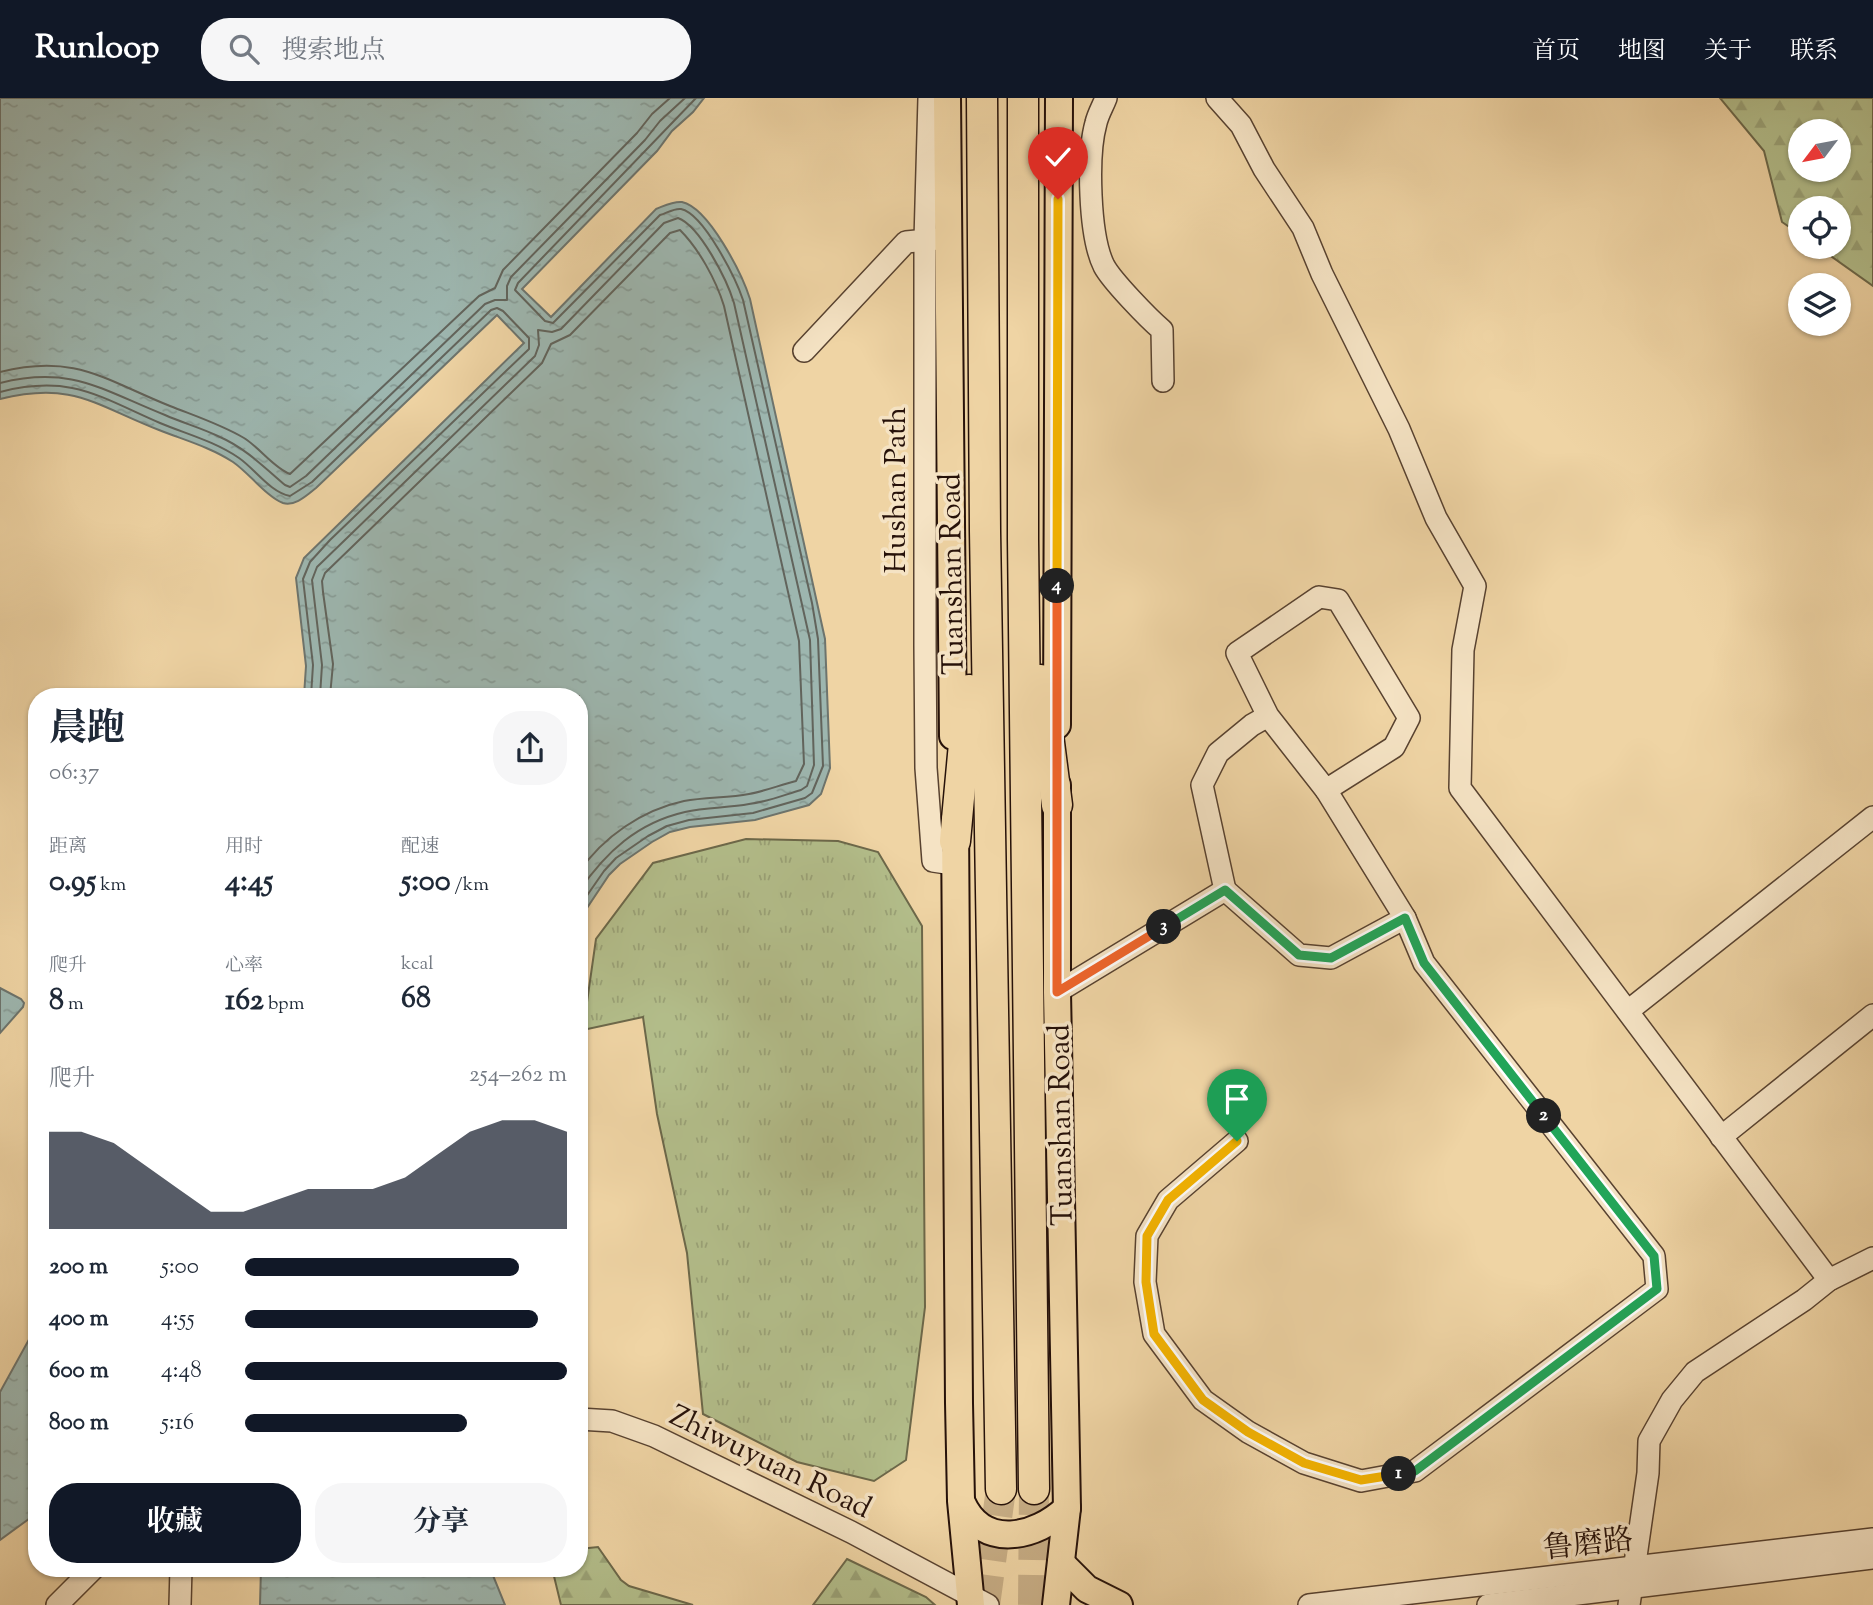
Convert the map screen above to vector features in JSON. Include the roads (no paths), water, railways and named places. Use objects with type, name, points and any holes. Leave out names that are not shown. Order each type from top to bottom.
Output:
[{"type":"highway","name":"Tuanshan Road","points":[[982,98],[985,531],[1001,1489]]},
{"type":"highway","name":"Tuanshan Road","points":[[1023,98],[1023,539],[1034,1489]]},
{"type":"highway","points":[[954,852],[969,709],[970,547],[985,531]]},
{"type":"highway","points":[[1023,539],[1057,805]]},
{"type":"main road","name":"Tuanshan Road","points":[[947,98],[936,239],[954,852],[961,1501],[973,1603]]},
{"type":"main road","name":"Tuanshan Road","points":[[1056,1605],[1067,1508],[1057,992],[1059,98]]},
{"type":"main road","points":[[961,1501],[968,1515],[981,1527],[1013,1534],[1042,1528],[1067,1508]]},
{"type":"main road","points":[[1061,1563],[1087,1589],[1119,1605]]},
{"type":"street","points":[[804,351],[906,242],[936,239],[929,98]]},
{"type":"street","points":[[1106,98],[1096,124],[1093,154],[1091,191],[1095,234],[1104,267],[1162,330],[1163,382]]},
{"type":"street","points":[[1217,98],[1241,125],[1264,169],[1303,228],[1322,275],[1399,429],[1436,518],[1475,586],[1463,650],[1460,788],[1829,1280]]},
{"type":"street","points":[[1237,1141],[1168,1200],[1147,1236],[1146,1282],[1154,1334],[1203,1400],[1248,1432],[1304,1463],[1361,1480],[1415,1471],[1657,1289],[1654,1256],[1424,963],[1405,918],[1326,790],[1268,716],[1237,653],[1319,597],[1338,600],[1409,718],[1394,747],[1326,790]]},
{"type":"street","points":[[1268,716],[1252,725],[1218,753],[1202,785],[1225,890],[1299,955],[1331,958],[1405,918]]},
{"type":"street","points":[[1628,1011],[1873,817]]},
{"type":"street","points":[[1057,992],[1225,890]]},
{"type":"street","points":[[1721,1136],[1873,1015]]},
{"type":"street","points":[[1633,1586],[1648,1473],[1649,1441],[1672,1400],[1695,1372],[1804,1300],[1829,1280],[1873,1258]]},
{"type":"street","name":"Zhiwuyuan Road","points":[[588,1420],[612,1421],[654,1436],[851,1532],[930,1574],[973,1603]]},
{"type":"street","name":"鲁磨路","points":[[1309,1605],[1633,1586],[1873,1539]]},
{"type":"street","name":"鲁磨路","points":[[1488,1605],[1873,1558]]},
{"type":"street","points":[[58,1605],[85,1577]]},
{"type":"street","points":[[180,1605],[181,1577]]},
{"type":"water","points":[[0,98],[704,98],[657,151],[522,289],[551,317],[656,209],[672,203],[682,202],[692,207],[703,216],[723,243],[750,299],[825,639],[830,768],[821,794],[809,805],[755,820],[690,827],[670,832],[620,864],[609,875],[588,906],[588,688],[305,688],[306,666],[296,578],[304,558],[524,343],[497,315],[316,488],[301,499],[288,504],[271,496],[224,457],[100,404],[66,394],[47,393],[0,399]]},
{"type":"water","points":[[0,988],[24,1003],[0,1033]]},
{"type":"water","points":[[28,1341],[28,1520],[0,1540],[0,1392]]},
{"type":"water","points":[[261,1577],[494,1577],[505,1605],[260,1605]]},
{"type":"tunnel","points":[[985,1605],[1001,1489]]},
{"type":"tunnel","points":[[1033,1605],[1034,1489]]}]
